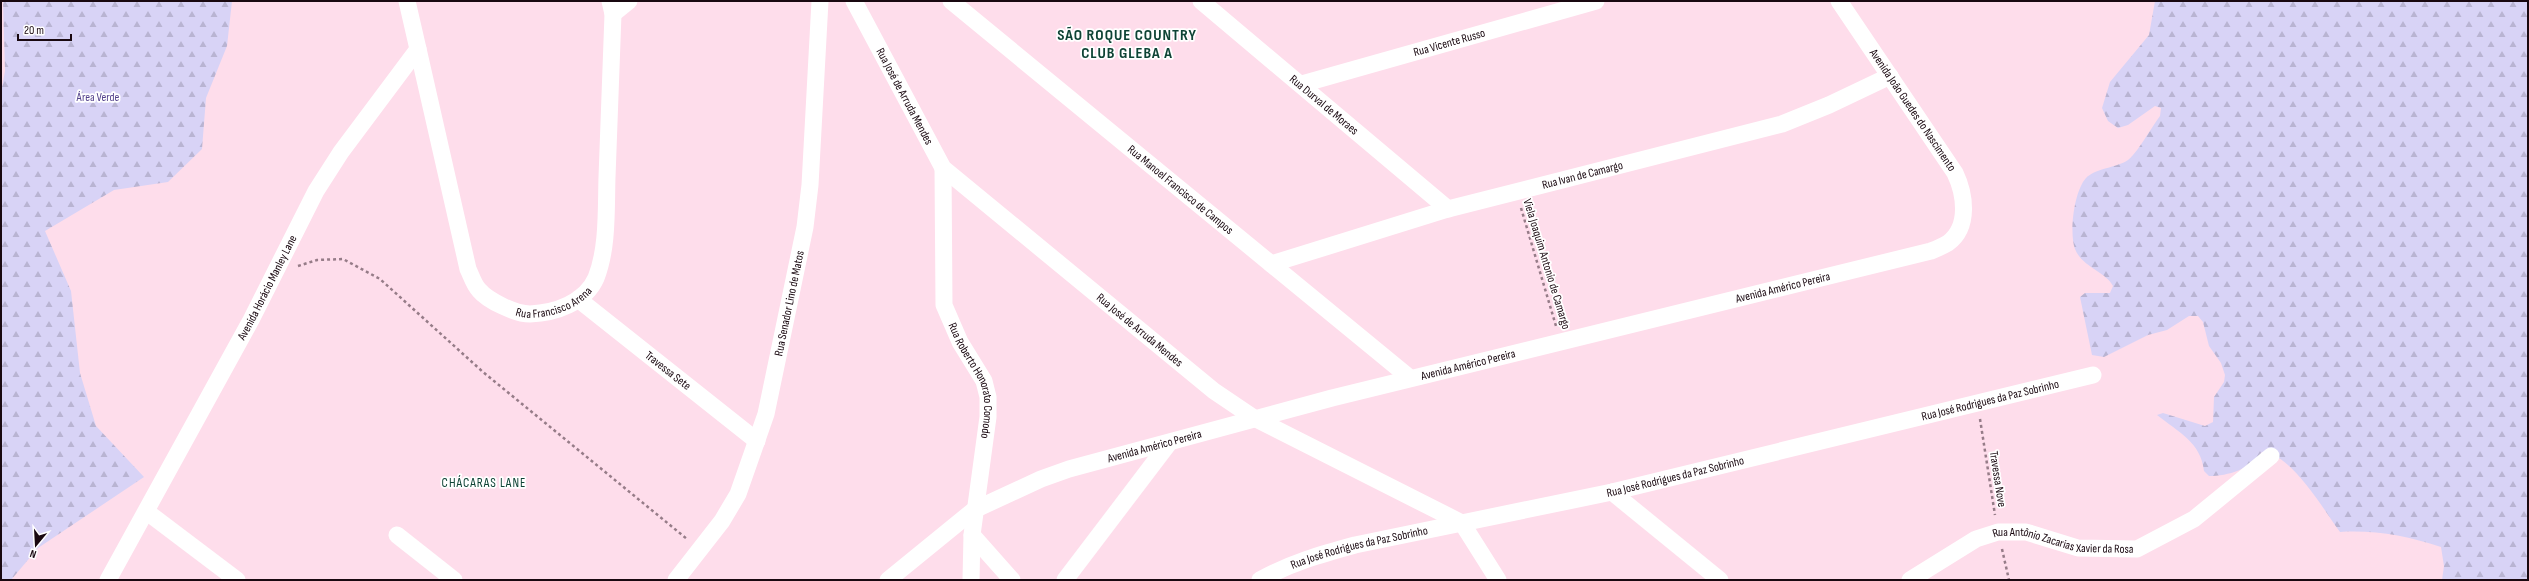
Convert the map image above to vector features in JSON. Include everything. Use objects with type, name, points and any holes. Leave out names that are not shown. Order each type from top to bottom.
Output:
[{"type":"street","points":[[407,1],[418,49]]},
{"type":"street","points":[[611,7],[629,1]]},
{"type":"street","name":"Rua Senador Lino de Matos","points":[[676,580],[722,522],[738,494],[766,414],[805,227],[810,185],[820,1]]},
{"type":"street","name":"Rua José de Arruda Mendes","points":[[854,1],[943,168],[1214,391],[1254,418],[1462,523]]},
{"type":"street","name":"Rua Manoel Francisco de Campos","points":[[951,1],[1410,378]]},
{"type":"street","name":"Rua Durval de Moraes","points":[[1201,1],[1302,84],[1448,208]]},
{"type":"street","name":"Rua Vicente Russo","points":[[1302,84],[1596,1]]},
{"type":"street","name":"Avenida João Guedes do Nascimento","points":[[1839,1],[1955,173],[1962,188],[1964,207],[1960,227]]},
{"type":"street","name":"Rua Francisco Arena","points":[[418,49],[468,269],[479,290],[496,304],[529,314],[552,310],[586,294],[595,279],[601,262],[606,217],[611,7]]},
{"type":"street","name":"Avenida Horácio Manley Lane","points":[[108,580],[147,512],[274,274],[316,191],[341,152],[418,49]]},
{"type":"street","name":"Rua Ivan de Camargo","points":[[1271,264],[1448,208],[1782,124],[1829,105],[1890,76]]},
{"type":"street","name":"Rua Roberto Honorato Comodo","points":[[943,168],[944,305],[957,336],[984,381],[988,397],[988,417],[974,510],[970,580]]},
{"type":"street","name":"Avenida Américo Pereira","points":[[888,580],[974,510],[1041,479],[1069,469],[1169,443],[1254,418],[1410,378],[1931,251],[1949,242],[1960,227]]},
{"type":"street","name":"Travessa Sete","points":[[578,299],[757,441]]},
{"type":"street","name":"Rua José Rodrigues da Paz Sobrinho","points":[[1260,580],[1276,571],[1328,552],[1612,492],[2093,375]]},
{"type":"street","points":[[1065,580],[1169,443]]},
{"type":"street","name":"Rua Antônio Zacarias Xavier da Rosa","points":[[1910,580],[1976,538],[1998,532],[2026,532],[2078,548],[2137,549],[2194,519],[2271,456]]},
{"type":"street","points":[[1612,492],[1720,580]]},
{"type":"street","points":[[147,512],[237,580]]},
{"type":"street","points":[[1462,523],[1498,580]]},
{"type":"street","points":[[397,535],[454,580]]},
{"type":"street","points":[[972,535],[1012,580]]},
{"type":"path","name":"Viela Joaquim Antonio de Camargo","points":[[1516,192],[1561,341]]},
{"type":"path","points":[[274,274],[317,260],[344,259],[380,278],[483,372],[700,549]]},
{"type":"path","name":"Travessa Nove","points":[[1977,403],[1998,532],[2009,580]]},
{"type":"green space","name":"Área Verde","points":[[3,1],[232,1],[227,46],[206,98],[202,149],[168,182],[114,190],[45,231],[71,291],[80,373],[96,426],[144,477],[38,548],[11,580],[1,580],[1,93],[5,71]]},
{"type":"green space","points":[[2155,1],[2528,1],[2528,580],[2442,580],[2444,566],[2441,547],[2416,540],[2379,533],[2340,532],[2306,484],[2284,462],[2273,455],[2262,452],[2245,467],[2224,475],[2209,476],[2204,471],[2202,461],[2193,445],[2187,438],[2157,415],[2163,413],[2205,426],[2213,422],[2214,397],[2224,382],[2225,375],[2221,363],[2209,346],[2203,322],[2198,316],[2189,316],[2167,330],[2148,335],[2104,357],[2092,355],[2080,297],[2085,293],[2110,293],[2113,286],[2110,281],[2088,265],[2078,255],[2073,242],[2072,233],[2074,212],[2078,192],[2086,178],[2095,172],[2118,165],[2128,160],[2140,146],[2160,116],[2161,108],[2155,106],[2128,125],[2118,128],[2108,121],[2102,108],[2110,82],[2149,35]]},
{"type":"district","name":"SÃO ROQUE COUNTRY CLUB GLEBA A","points":[[1127,43]]},
{"type":"district","name":"CHÁCARAS LANE","points":[[484,482]]}]
